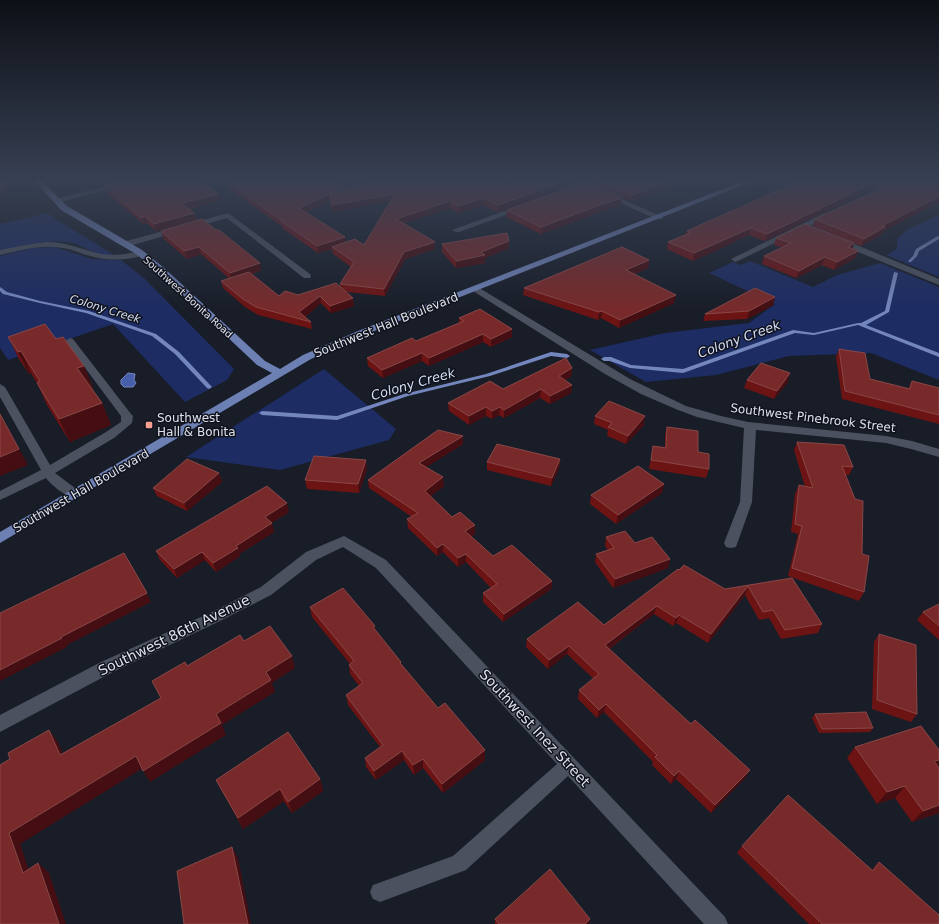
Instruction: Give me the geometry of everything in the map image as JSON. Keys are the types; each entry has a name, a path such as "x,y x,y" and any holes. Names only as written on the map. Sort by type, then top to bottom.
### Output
{"main road":[{"name":"Southwest Bonita Road","path":"89,223 126,244 160,268 261,363 280,374"},
{"name":"Southwest Hall Boulevard","path":"0,538 307,357 361,333 643,223"}],"street":[{"path":"126,244 199,223"},
{"path":"239,223 307,276"},
{"path":"456,230 476,223"},
{"path":"735,259 816,223"},
{"path":"833,238 939,282"},
{"path":"0,253 45,245 71,246 93,255 108,257 122,258 140,253"},
{"name":"Southwest Pinebrook Street","path":"476,289 630,385 678,407 720,420 750,426 878,437 939,453"},
{"path":"0,496 48,472 110,435 126,423 127,416 70,341"},
{"path":"0,387 48,472 53,479 76,494"},
{"path":"731,543 746,502 750,426"},
{"name":"Southwest 86th Avenue","path":"0,724 107,667 215,617 266,591 311,556 344,541"},
{"name":"Southwest Inez Street","path":"344,541 381,564 718,924"},
{"path":"380,892 459,864 569,764"}],"shaded area":[{"path":"62,223 114,255 109,256 98,254 73,243 56,241 37,243 0,251 0,224"},
{"path":"921,223 939,223 939,277 886,255 897,249 897,239 908,229"},
{"path":"55,247 92,259 121,260 145,279 234,369 227,380 185,402 113,324 8,360 0,348 0,256 32,248"},
{"path":"750,261 813,287 837,275 880,263 939,287 939,380 871,353 789,356 716,375 646,382 590,350 665,333 749,323 775,304 709,273 733,262 741,265"},
{"path":"324,369 396,429 389,440 280,470 186,457"},
{"path":"128,373 135,374 134,380 136,383 133,387 124,387 121,384 121,380"}],"building":[{"path":"188,223 207,223 216,230 219,230 260,263 230,273 199,247 184,251 161,231"},
{"path":"284,223 323,223 345,237 317,246"},
{"path":"377,223 403,223 435,242 404,252 384,289 340,284 354,262 332,247 355,239 364,245"},
{"path":"533,223 551,223 541,227"},
{"path":"705,223 790,223 767,234 751,228 694,253 668,242 690,233 687,231"},
{"path":"825,223 887,223 882,226 885,227 864,239"},
{"path":"805,224 854,243 848,247 858,251 837,262 825,257 799,271 764,256 791,243 776,238"},
{"path":"507,233 509,241 481,252 485,255 456,261 442,244"},
{"path":"622,247 649,260 626,270 676,295 620,320 602,311 599,312 524,288"},
{"path":"249,272 279,296 285,291 298,295 336,283 353,298 330,306 320,296 299,312 311,322 256,307 243,299 221,281"},
{"path":"755,288 775,297 749,311 705,314"},
{"path":"480,309 512,329 491,339 483,334 429,358 422,353 382,370 367,358 412,338 416,341 464,321 459,318"},
{"path":"45,324 56,339 63,337 84,366 77,368 102,403 59,419 37,383 40,381 21,351 18,352 8,337"},
{"path":"839,349 865,353 870,379 910,389 912,381 939,388 939,415 845,391"},
{"path":"566,358 572,368 559,376 572,385 550,396 541,389 504,410 500,407 492,411 486,407 469,416 448,403 490,381 503,389"},
{"path":"761,363 790,373 777,391 747,380"},
{"path":"609,401 645,416 628,436 608,427 612,423 595,416"},
{"path":"0,414 19,449 0,457"},
{"path":"667,427 698,431 698,452 709,454 709,469 651,460 653,446 666,448"},
{"path":"438,430 463,436 419,463 443,477 425,491 452,517 460,512 475,525 465,531 493,556 512,545 552,581 504,614 483,593 497,584 466,554 458,558 443,544 437,548 407,519 418,513 368,480"},
{"path":"797,442 844,445 853,467 842,466 855,499 863,501 862,554 869,556 864,592 792,568 802,526 795,524 799,485 813,488"},
{"path":"497,444 560,459 552,478 487,462"},
{"path":"314,456 366,460 358,484 305,480"},
{"path":"187,459 219,473 184,503 153,488"},
{"path":"638,466 664,484 618,515 591,495"},
{"path":"267,486 287,503 265,517 272,523 236,546 238,548 213,563 202,552 174,569 156,551"},
{"path":"625,531 635,543 652,537 670,559 615,579 596,554 614,548 606,537"},
{"path":"124,553 147,593 0,670 0,613"},
{"path":"684,565 725,589 792,578 822,624 785,630 773,610 763,612 748,586 711,634 679,615 676,618 657,606 605,645 691,724 695,720 750,770 715,805 679,771 674,776 655,757 657,755 606,704 599,710 579,690 599,674 569,646 549,660 527,639 578,602 604,625"},
{"path":"343,588 375,626 373,627 401,662 400,663 438,708 445,703 485,750 442,784 423,759 413,765 402,751 374,771 365,758 383,745 346,695 363,683 349,665 354,661 310,607"},
{"path":"939,604 939,626 923,612"},
{"path":"270,626 292,656 266,672 271,680 216,714 221,723 143,771 136,756 9,833 23,873 38,863 59,924 0,924 0,765 10,759 8,753 49,730 60,755 161,698 152,681 185,662 187,666 240,635 244,641"},
{"path":"879,634 916,645 917,714 877,700"},
{"path":"866,712 873,728 822,729 815,714"},
{"path":"921,726 939,750 939,760 934,761 939,768 939,805 923,811 905,786 887,792 855,747"},
{"path":"288,732 320,779 288,802 280,789 238,818 216,780"},
{"path":"788,795 873,871 879,862 939,915 939,924 822,924 742,846"},
{"path":"232,847 248,924 184,924 177,871"},
{"path":"550,869 590,919 585,924 499,924 495,919"}],"waterway":[{"name":"Colony Creek","path":"910,261 915,256 917,250 939,237"},
{"name":"Colony Creek","path":"862,325 887,312 896,273"},
{"name":"Colony Creek","path":"0,288 5,293 87,312 154,335 177,353 209,387"},
{"name":"Colony Creek","path":"604,359 611,359 630,366 683,371 795,331 814,334 858,324 862,325"},
{"path":"862,325 939,355"},
{"name":"Colony Creek","path":"262,413 337,418 406,395 488,375 551,354 567,356"}],"place":[{"name":"Southwest Hall & Bonita","path":"149,425"}]}
